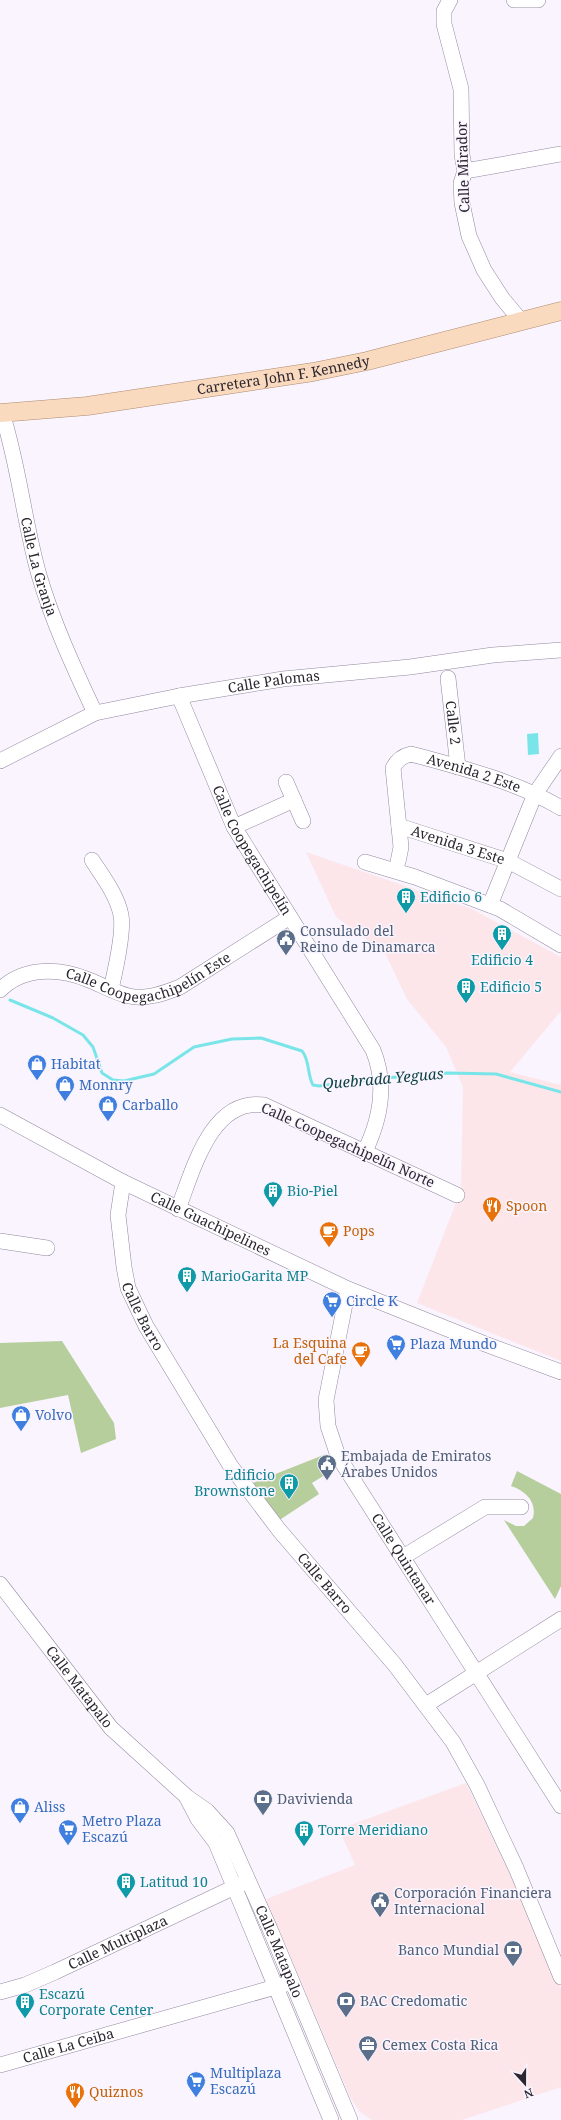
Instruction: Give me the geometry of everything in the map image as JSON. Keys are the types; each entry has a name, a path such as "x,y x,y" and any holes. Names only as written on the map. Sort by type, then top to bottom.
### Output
{"main road":[{"name":"Carretera John F. Kennedy","path":"1,413 87,406 313,372 522,322 561,311"}],"street":[{"name":"Calle Mirador","path":"450,0 444,10 444,24 461,89 462,156 465,171 461,183 462,203 469,236 475,252 502,298 522,322"},
{"path":"514,0 538,0"},
{"path":"465,171 561,154"},
{"name":"Calle La Granja","path":"1,413 10,440 39,575 62,640 95,713"},
{"name":"Calle Palomas","path":"0,761 95,713 179,696 283,679 410,667 493,655 561,650"},
{"name":"Calle 2","path":"448,678 458,767"},
{"name":"Calle Coopegachipelín","path":"179,696 234,828 373,1050 381,1078 379,1115 373,1135 365,1151"},
{"name":"Avenida 2 Este","path":"399,826 393,768 402,757 411,754 458,767 540,796 561,808"},
{"path":"495,907 540,796 561,761"},
{"path":"286,782 303,821"},
{"path":"234,828 294,800"},
{"path":"398,862 400,847 399,826"},
{"name":"Avenida 3 Este","path":"399,826 512,863 561,890"},
{"path":"92,860 111,889 121,916 119,946 111,989"},
{"path":"365,862 415,877 495,907 561,945"},
{"name":"Calle Coopegachipelín Este","path":"0,990 8,982 22,975 49,971 68,973 130,996 148,996 166,993 180,987 290,917"},
{"name":"Calle Coopegachipelín Norte","path":"178,1209 209,1136 217,1122 238,1107 247,1104 264,1105 457,1195"},
{"name":"Calle Guachipelines","path":"0,1115 123,1182 348,1289 485,1344 561,1372"},
{"name":"Calle Barro","path":"123,1182 118,1215 124,1268 128,1288 146,1326 230,1465 280,1530 395,1665 453,1742 478,1785 516,1868 561,1978"},
{"path":"0,1241 47,1248"},
{"name":"Calle Quintanar","path":"348,1289 326,1400 328,1426 338,1456 478,1673 561,1806"},
{"path":"403,1557 484,1507 521,1507"},
{"name":"Calle Matapalo","path":"0,1584 111,1728 187,1797 207,1811 227,1833 293,1982 350,2120"},
{"path":"426,1706 561,1619"},
{"name":"Calle Matapalo","path":"187,1797 198,1819 216,1843 331,2120"},
{"name":"Calle Multiplaza","path":"0,1992 25,1985 56,1972 249,1880"},
{"path":"276,1986 293,1982"},
{"name":"Calle La Ceiba","path":"0,2065 276,1986"}],"shaded area":[{"path":"306,852 472,909 561,957 561,1011 510,1072 561,1085 561,1361 417,1303 461,1190 463,1087 446,1047 407,999 385,953 336,917"},
{"path":"466,1783 508,1870 561,1989 561,2087 462,2120 372,2120 360,2112 350,2097 266,1899 355,1865 339,1829"}],"green space":[{"path":"62,1341 114,1423 116,1439 81,1453 68,1395 0,1408 0,1343"},
{"path":"326,1454 336,1468 312,1483 319,1494 278,1521 253,1483"},
{"path":"517,1471 561,1494 561,1586 555,1599 504,1520 516,1526 524,1526 533,1518 534,1512 532,1502 526,1494 511,1486"}],"water":[{"path":"538,733 539,754 528,755 527,734"}],"waterway":[{"name":"Quebrada Yeguas","path":"10,1000 53,1018 83,1035 93,1047 102,1073 113,1080 124,1081 154,1074 194,1047 232,1039 261,1038 302,1051 305,1055 313,1085 319,1086 376,1079"},
{"name":"Quebrada Yeguas","path":"385,1078 447,1073 496,1074 561,1092"}],"place":[{"name":"Edificio 6","path":"406,914"},
{"name":"Edificio 4","path":"502,951"},
{"name":"Consulado del Reino de Dinamarca","path":"286,956"},
{"name":"Edificio 5","path":"466,1004"},
{"name":"Habitat","path":"37,1081"},
{"name":"Monnry","path":"65,1102"},
{"name":"Carballo","path":"108,1122"},
{"name":"Bio-Piel","path":"273,1208"},
{"name":"Spoon","path":"492,1223"},
{"name":"Pops","path":"329,1248"},
{"name":"MarioGarita MP","path":"187,1293"},
{"name":"Circle K","path":"332,1318"},
{"name":"Plaza Mundo","path":"396,1361"},
{"name":"La Esquina del Cafe","path":"361,1368"},
{"name":"Volvo","path":"21,1432"},
{"name":"Embajada de Emiratos Árabes Unidos","path":"327,1481"},
{"name":"Edificio Brownstone","path":"289,1500"},
{"name":"Davivienda","path":"263,1816"},
{"name":"Aliss","path":"20,1824"},
{"name":"Metro Plaza Escazú","path":"68,1846"},
{"name":"Torre Meridiano","path":"304,1847"},
{"name":"Latitud 10","path":"126,1899"},
{"name":"Corporación Financiera Internacional","path":"380,1918"},
{"name":"Banco Mundial","path":"513,1967"},
{"name":"BAC Credomatic","path":"346,2018"},
{"name":"Escazú Corporate Center","path":"25,2019"},
{"name":"Cemex Costa Rica","path":"368,2062"},
{"name":"Multiplaza Escazú","path":"196,2098"},
{"name":"Quiznos","path":"75,2109"}]}
